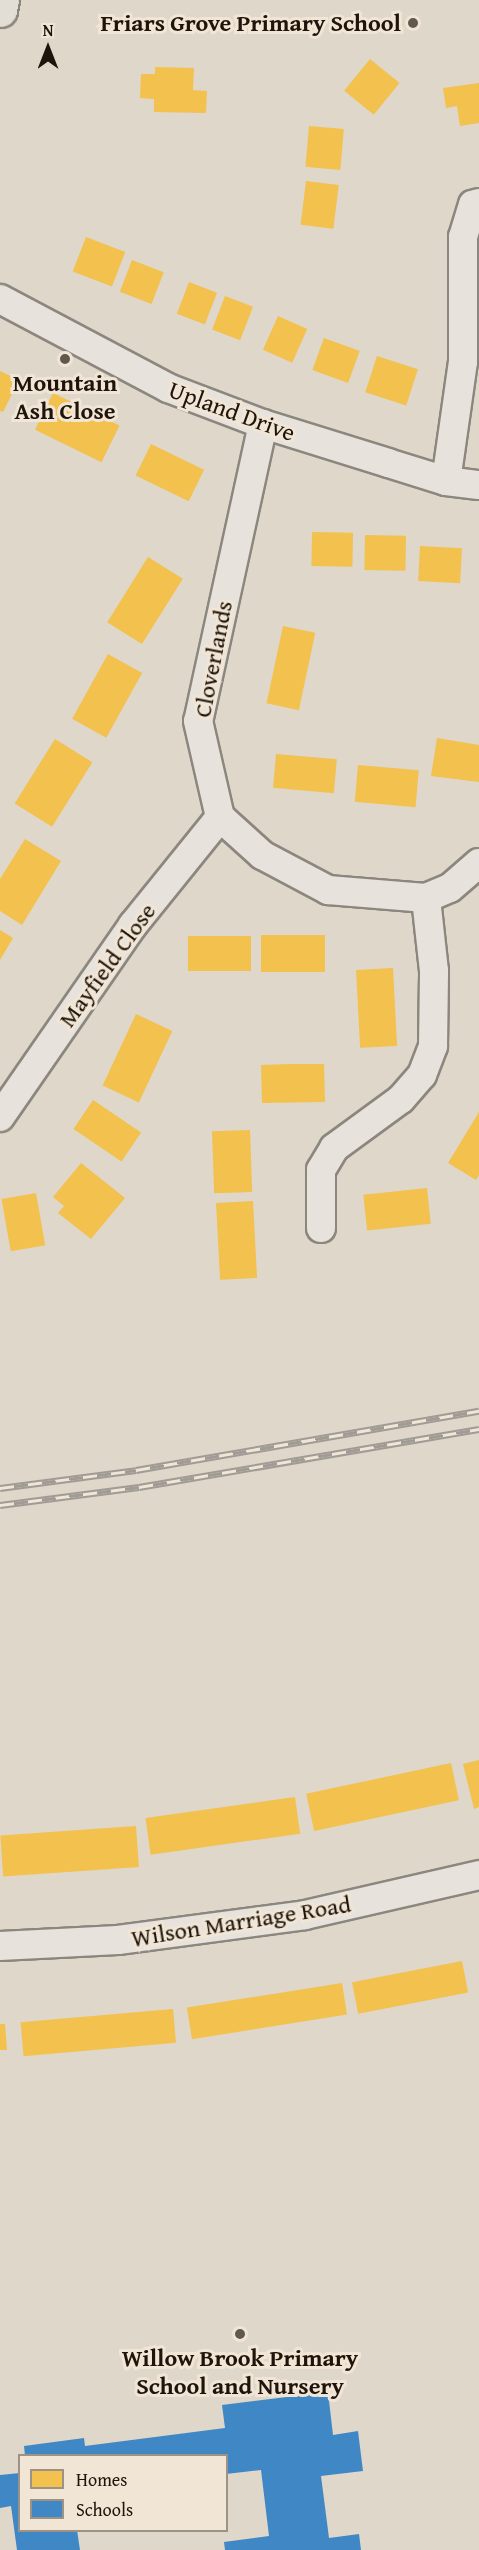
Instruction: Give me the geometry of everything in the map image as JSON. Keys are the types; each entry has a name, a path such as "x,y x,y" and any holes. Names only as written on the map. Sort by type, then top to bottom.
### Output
{"main road":[{"path":"0,10 2,0"}],"street":[{"path":"446,481 463,362 463,237 473,205 479,202"},
{"name":"Upland Drive","path":"0,299 168,388 263,424 446,481 479,485"},
{"name":"Cloverlands","path":"220,817 198,721 263,424"},
{"path":"220,817 262,855 328,890 426,898 450,888 479,863"},
{"name":"Mayfield Close","path":"0,1118 133,925 220,817"},
{"path":"321,1228 321,1170 334,1148 401,1099 422,1075 433,1046 434,970 426,898"},
{"name":"Wilson Marriage Road","path":"0,1946 118,1940 305,1915 479,1875"}],"building: Homes":[{"path":"370,59 400,83 374,115 344,91"},
{"path":"155,67 194,68 193,90 207,91 206,113 154,112 154,99 140,98 141,74 155,74"},
{"path":"479,83 479,123 460,126 457,106 446,108 443,88"},
{"path":"309,126 344,129 340,170 305,167"},
{"path":"306,181 339,185 333,229 301,225"},
{"path":"86,237 125,252 112,287 73,272"},
{"path":"132,260 164,272 152,304 120,292"},
{"path":"189,282 217,293 205,324 177,314"},
{"path":"225,296 253,307 240,340 212,330"},
{"path":"278,316 307,329 292,363 263,350"},
{"path":"324,338 360,351 348,383 312,370"},
{"path":"377,356 418,369 406,405 365,392"},
{"path":"0,371 19,380 3,412 0,411"},
{"path":"53,393 120,425 102,462 35,430"},
{"path":"151,444 204,470 189,501 136,475"},
{"path":"312,532 353,533 352,567 311,566"},
{"path":"365,535 406,536 405,571 364,570"},
{"path":"420,546 462,548 460,583 418,581"},
{"path":"148,557 183,579 142,644 107,622"},
{"path":"283,626 315,633 299,710 267,703"},
{"path":"108,654 142,673 106,738 72,719"},
{"path":"437,738 479,745 479,782 431,776"},
{"path":"55,739 92,762 52,827 15,803"},
{"path":"276,754 337,759 334,793 273,788"},
{"path":"358,765 419,770 416,807 355,802"},
{"path":"25,839 61,861 22,925 0,911 0,879"},
{"path":"0,930 13,938 0,960"},
{"path":"261,935 325,935 325,972 261,972"},
{"path":"188,936 251,936 251,971 188,971"},
{"path":"393,968 397,1046 360,1048 356,970"},
{"path":"136,1014 172,1031 139,1103 103,1086"},
{"path":"324,1064 325,1102 262,1103 261,1065"},
{"path":"93,1100 141,1132 122,1161 73,1129"},
{"path":"479,1112 479,1175 476,1180 448,1163"},
{"path":"250,1130 252,1192 214,1193 212,1131"},
{"path":"81,1163 125,1198 91,1239 58,1213 64,1206 53,1197"},
{"path":"427,1188 431,1224 367,1230 363,1195"},
{"path":"36,1193 45,1245 11,1251 2,1199"},
{"path":"253,1201 257,1278 220,1280 216,1203"},
{"path":"479,1760 479,1807 474,1809 463,1764"},
{"path":"451,1763 459,1800 314,1831 306,1794"},
{"path":"295,1797 300,1834 151,1855 145,1818"},
{"path":"136,1826 139,1867 3,1876 0,1835"},
{"path":"462,1961 468,1992 358,2014 352,1982"},
{"path":"342,1983 347,2015 192,2039 187,2008"},
{"path":"173,2009 176,2043 24,2056 21,2022"},
{"path":"0,2024 5,2024 7,2050 0,2050"}],"building: Schools":[{"path":"328,2392 333,2435 358,2431 363,2471 321,2476 329,2538 359,2534 361,2550 225,2550 224,2542 269,2536 261,2470 228,2474 228,2454 25,2454 24,2446 84,2438 85,2446 225,2428 222,2405"},
{"path":"18,2473 18,2532 77,2532 80,2550 17,2550 11,2506 0,2508 0,2475"}],"railway":[{"path":"0,1488 136,1470 479,1411"},
{"path":"0,1505 139,1487 479,1429"}],"place":[{"name":"Friars Grove Primary School","path":"413,23"},
{"name":"Mountain Ash Close","path":"65,359"},
{"name":"Willow Brook Primary School and Nursery","path":"240,2334"}]}
